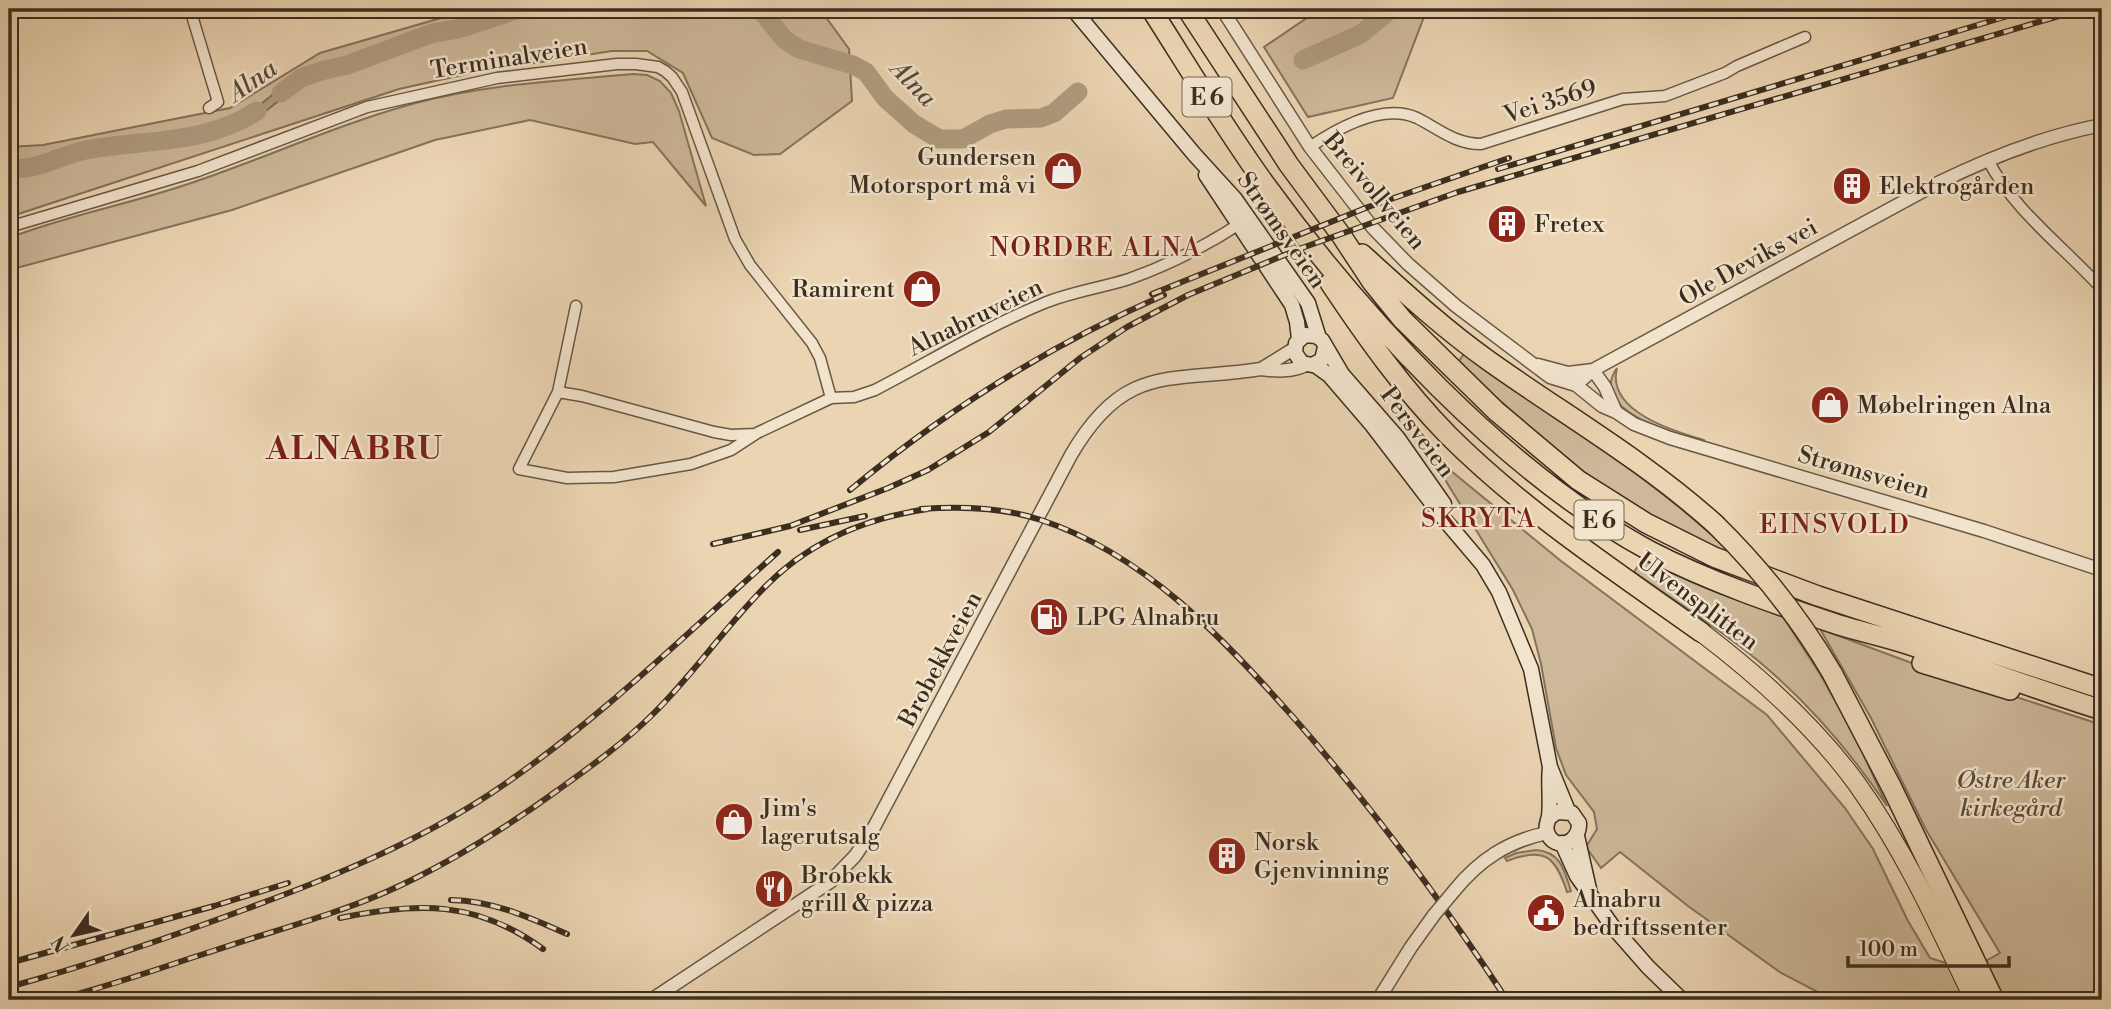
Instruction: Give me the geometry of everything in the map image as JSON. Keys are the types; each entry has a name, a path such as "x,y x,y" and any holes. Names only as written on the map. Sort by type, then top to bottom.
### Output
{"highway":[{"name":"E 6","path":"1151,9 1265,184 1335,272 1399,345 1482,427 1566,497 1617,532 1671,561 1731,587 1841,626 1918,648 2102,710"},
{"name":"E 6","path":"1187,9 1267,132 1372,282 1402,319 1496,411 1578,480 1646,523 1714,557 1766,577 2102,689"},
{"name":"Ulvensplitten","path":"1265,184 1383,360 1447,434 1538,513 1701,632 1781,699 1820,739 1856,783 1888,832 1918,885 1974,1000"},
{"name":"Ulvensplitten","path":"1341,235 1455,336 1676,491 1751,561 1783,599 1832,673 1875,755 1994,1000"}],"main road":[{"name":"Strømsveien","path":"1073,9 1196,156 1226,187 1292,305 1297,322 1297,344"},
{"name":"Strømsveien","path":"1244,222 1307,303 1322,342"},
{"path":"1309,335 1322,342 1322,360 1310,365 1299,360 1297,344 1309,335"},
{"name":"Persveien","path":"1322,342 1342,374 1383,419 1410,455 1449,511 1469,548 1499,592 1520,637 1531,669 1550,767 1568,811"},
{"name":"Persveien","path":"1310,365 1329,375 1469,548"},
{"name":"Persveien","path":"1548,825 1550,767"},
{"path":"1577,836 1570,842 1553,840 1548,825 1558,812 1568,811 1575,816 1579,823 1577,836 1589,892"},
{"path":"1562,843 1577,876 1622,937 1682,1000"}],"street":[{"path":"190,9 218,102 209,108"},
{"name":"Breivollveien","path":"1222,9 1310,146 1373,228 1408,264 1456,306 1550,377 1576,385"},
{"name":"Vei 3569","path":"1310,146 1336,131 1391,113 1413,117 1461,142 1481,144 1623,99 1665,96 1725,73 1805,37"},
{"name":"Terminalveien","path":"9,227 198,172 344,115 415,94 540,72 617,64 658,67 672,76 682,92 735,239 762,282 812,343 820,358 831,398"},
{"name":"Ole Deviks vei","path":"1576,385 1593,370 1899,204 1988,159 2033,142 2102,125"},
{"path":"1988,159 1999,180 2035,222 2102,289"},
{"name":"Alnabruveien","path":"576,306 558,392 519,469 567,478 627,475 691,464 731,450 757,433 831,398 855,397 872,391 1021,313 1046,302 1142,274 1244,222"},
{"name":"Brobekkveien","path":"1261,369 1297,344"},
{"name":"Breivollveien","path":"1535,364 1568,373 1593,370"},
{"name":"Brobekkveien","path":"651,1000 822,887 855,856 872,831 1071,455 1093,420 1116,399 1157,380 1261,369 1292,370 1310,365"},
{"path":"1593,370 1605,387 1616,412"},
{"name":"Strømsveien","path":"1576,385 1602,406 1634,424 1670,438 1994,534 2102,570"},
{"name":"Alnabruveien","path":"558,392 714,432 731,435 757,433"},
{"path":"1378,1000 1434,915 1475,867 1493,854 1548,825"}],"green space":[{"path":"472,9 820,9 849,49 852,101 780,154 754,155 712,138 683,73 647,51 612,51 476,72 399,89 9,217 9,147 43,145 230,108 320,53"},
{"path":"1320,9 1427,9 1393,98 1308,117 1264,47"},
{"path":"633,74 647,75 660,81 671,93 679,111 706,206 653,142 635,144 530,120 435,140 232,210 9,270 9,238 182,186 383,113 467,92"},
{"path":"1464,354 1637,474 1733,555 1646,513 1595,480 1502,403 1459,361"},
{"path":"1617,368 1616,383 1622,396 1632,407 1660,425 1704,440 1705,443 1657,427 1624,409 1614,397 1611,383"},
{"name":"Østre Aker kirkegård","path":"1428,452 1561,561 1767,715 1845,808 1873,849 1908,921 1930,958 1955,966 1982,963 2000,953 1925,828 1871,718 1820,629 1909,662 2102,725 2102,1000 1833,1000 1781,973 1688,906 1620,852 1601,868 1586,847 1597,829 1594,812 1566,775 1556,748 1532,629 1513,590"},
{"path":"1642,560 1783,617 1820,674 1856,738 1887,806 1827,728 1775,675 1727,636 1634,572"},
{"path":"1536,850 1556,858 1571,891 1567,892 1558,870 1546,857 1530,855 1507,861 1505,858"}],"shaded area":[{"name":"Alna","path":"298,74 302,82 266,111 236,129 233,120 261,104"}],"waterway":[{"name":"Alna","path":"281,93 301,78 347,65 433,33 458,29 520,9"},
{"name":"Alna","path":"760,9 784,39 799,49 853,65 866,72 885,98 914,124 939,139 963,139 990,124 1006,119 1041,118 1054,113 1078,92"},
{"name":"Alna","path":"1303,60 1361,34 1391,9"},
{"name":"Alna","path":"9,168 39,165 86,150 196,135 217,130 257,111"}],"railway":[{"path":"1498,169 2031,9"},
{"path":"713,544 790,526 928,470 989,432 1080,358 1127,327 1188,295 1299,249 1458,192 2083,9"},
{"path":"1152,294 1368,207 1509,158"},
{"path":"850,490 961,406 1000,381 1080,335 1164,295"},
{"path":"921,509 981,509 1011,512 1041,520 1079,535 1148,576 1210,629 1293,717 1378,820 1431,890 1507,1000"},
{"path":"54,1000 344,909 386,892 453,858 538,804 631,734 667,699 761,591 797,560 816,547 859,527 881,519 928,509"},
{"path":"800,530 865,516"},
{"path":"9,987 128,951 277,897 371,859 432,829 490,794 566,739 778,552"},
{"path":"9,963 288,883"},
{"path":"451,900 496,907 567,934"},
{"path":"340,918 395,909 445,909 494,921 543,949"}],"place":[{"name":"Gundersen Motorsport må vi","path":"1063,171"},
{"name":"Elektrogården","path":"1852,186"},
{"name":"Fretex","path":"1507,224"},
{"name":"Ramirent","path":"922,289"},
{"name":"Møbelringen Alna","path":"1830,405"},
{"name":"LPG Alnabru","path":"1049,617"},
{"name":"Jim's lagerutsalg","path":"734,822"},
{"name":"Norsk Gjenvinning","path":"1227,856"},
{"name":"Brobekk grill & pizza","path":"774,889"},
{"name":"Alnabru bedriftssenter","path":"1546,913"}],"district":[{"name":"NORDRE ALNA","path":"1096,247"},
{"name":"ALNABRU","path":"355,448"},
{"name":"SKRYTA","path":"1479,518"},
{"name":"EINSVOLD","path":"1835,524"}]}
